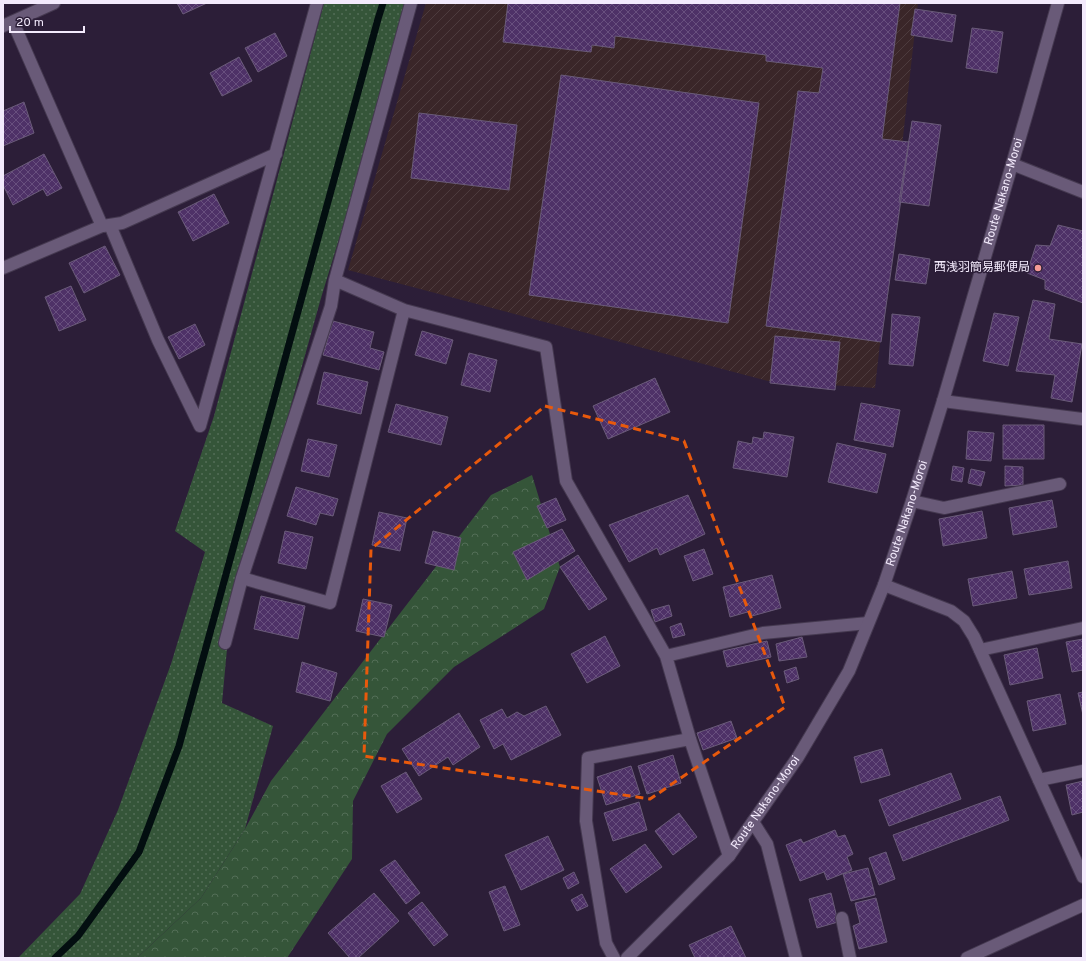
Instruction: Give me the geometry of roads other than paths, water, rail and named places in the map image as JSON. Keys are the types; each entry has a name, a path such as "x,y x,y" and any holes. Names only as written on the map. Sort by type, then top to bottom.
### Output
{"street":[{"path":"54,3 8,24 106,225 158,340 200,426 317,3"},
{"path":"225,643 242,578 331,306 335,280 411,3"},
{"name":"Route Nakano-Moroi","path":"627,958 729,856 798,757 849,671 884,585 912,501 943,401 1058,3"},
{"path":"3,268 106,225 122,223 276,154"},
{"path":"1012,164 1083,192"},
{"path":"335,280 404,310 546,347 566,481 666,656 690,739 729,856"},
{"path":"242,578 330,603 404,310"},
{"path":"943,401 1082,420"},
{"path":"912,501 944,508 1060,484"},
{"path":"884,585 950,611 964,621 980,650 1083,877"},
{"path":"666,656 763,633 868,624"},
{"path":"980,650 1083,628"},
{"path":"614,958 606,943 586,821 588,758 690,739"},
{"path":"1039,780 1083,771"},
{"path":"753,822 767,844 796,958"},
{"path":"967,958 1083,905"},
{"path":"842,918 850,958"}],"waterway":[{"path":"55,958 78,936 139,852 179,746 383,3"}],"place":[{"name":"西浅羽簡易郵便局","path":"1038,268"}]}
